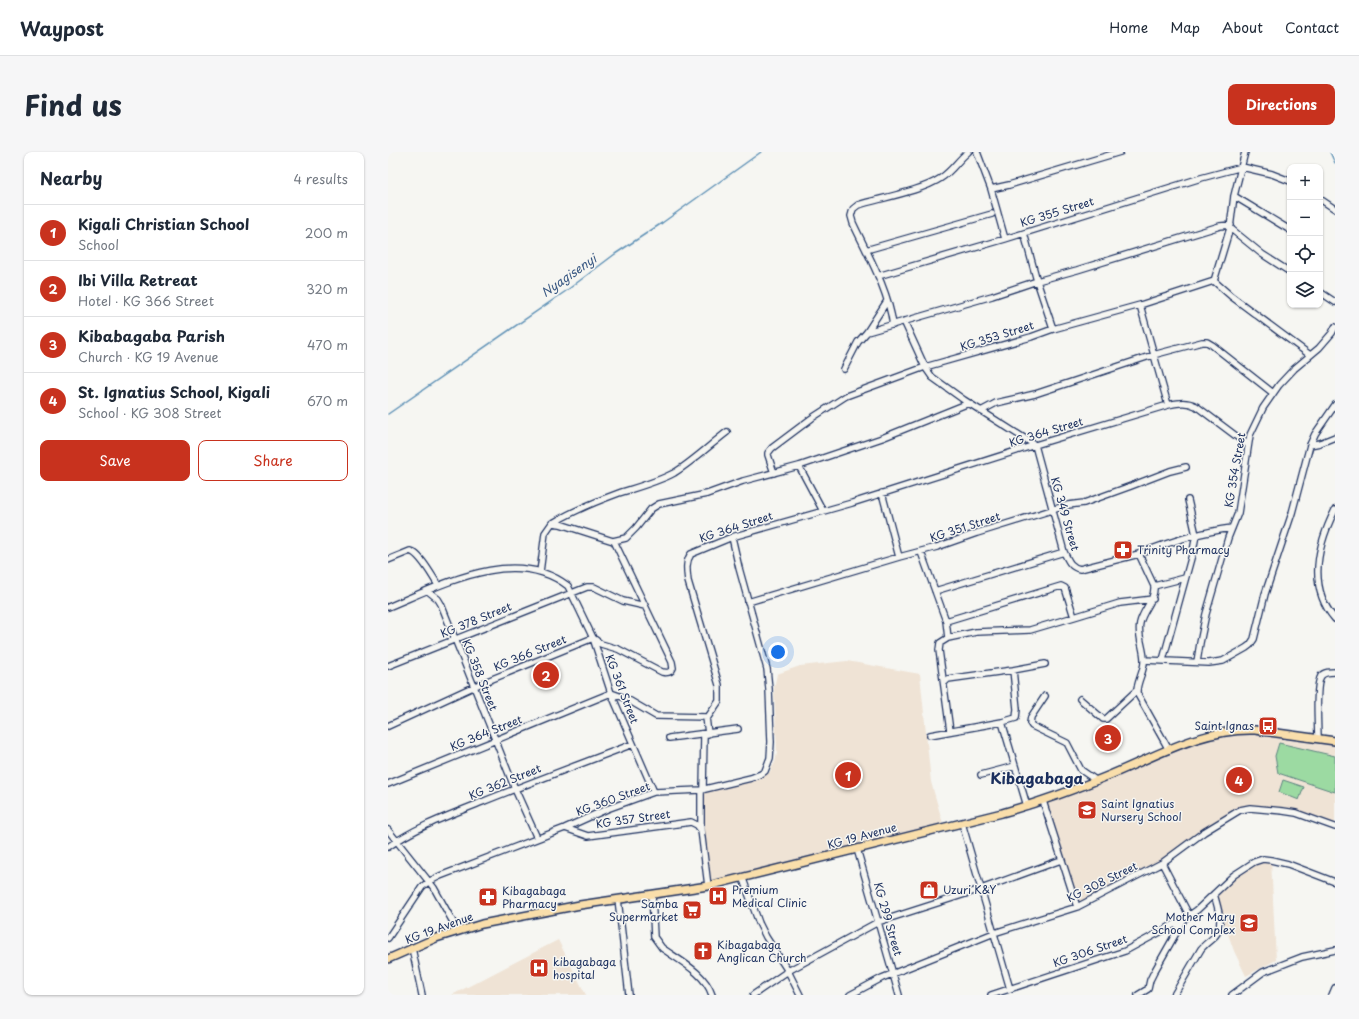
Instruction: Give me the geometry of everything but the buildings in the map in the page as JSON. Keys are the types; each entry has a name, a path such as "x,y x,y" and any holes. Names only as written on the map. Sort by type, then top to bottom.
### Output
{"main road":[{"name":"KG 19 Avenue","path":"388,958 458,931 482,924 618,899 708,886 1027,806 1097,780 1193,740 1217,732 1243,729 1335,741"}],"street":[{"path":"892,325 887,301 878,276 853,223 851,216 853,209 858,205 940,180 968,152"},
{"path":"977,152 991,189 1005,238"},
{"path":"991,189 1021,182 1120,152"},
{"path":"1245,152 1234,196 1231,226 1214,281 1231,296 1310,355"},
{"path":"1242,167 1272,174 1287,180"},
{"name":"KG 355 Street","path":"878,276 1024,233 1201,178 1242,167"},
{"path":"1234,196 1287,228"},
{"path":"1322,200 1335,209"},
{"path":"866,250 992,214"},
{"path":"867,332 992,296 1220,226 1231,226 1262,254 1287,270"},
{"path":"1024,233 1037,281 1053,329"},
{"name":"KG 353 Street","path":"774,473 768,455 770,450 812,418 846,396 925,368 1214,281"},
{"path":"1323,294 1335,302"},
{"path":"844,369 858,342 867,332 887,301"},
{"path":"1140,304 1168,405"},
{"path":"904,321 925,368 932,377 981,411 1035,445"},
{"name":"KG 354 Street","path":"1197,662 1206,614 1238,513 1250,435 1258,417 1273,393 1294,368 1334,335 1335,327"},
{"path":"981,411 996,402 1054,388 1153,355 1202,342 1207,342 1212,345 1273,393"},
{"name":"KG 364 Street","path":"706,717 711,713 719,701 719,685 688,581 688,562 691,554 696,551 732,537 823,511 1168,405 1189,402 1248,445"},
{"path":"552,523 560,524 614,541 626,538 630,536 651,509 659,504 707,494 743,481 799,466 882,438 969,403"},
{"path":"1144,660 1209,663 1223,661 1252,643 1265,594 1294,506 1310,446 1315,434 1335,405"},
{"path":"540,572 545,533 552,523 604,498 673,473 687,464 727,432"},
{"path":"1310,446 1335,437"},
{"name":"KG 349 Street","path":"1035,445 1064,552 1070,565 1080,569 1139,554"},
{"path":"799,466 823,511"},
{"name":"KG 351 Street","path":"748,602 899,557 921,552 1053,510 1084,502 1170,471 1186,467"},
{"path":"882,493 899,557"},
{"path":"1163,660 1196,535 1188,500"},
{"path":"1335,510 1324,533 1318,559 1320,592 1326,607 1335,619"},
{"path":"1169,750 1137,693 1144,660 1141,645 1140,623 1153,599 1155,591 1139,554 1165,544 1196,535 1232,528"},
{"name":"KG 360 Street","path":"388,938 417,894 428,882 565,828 607,809 654,792 702,790 761,774 765,771 768,765 771,742 770,689 767,669 732,537"},
{"path":"592,638 602,644 634,656 658,670 669,672 673,668 672,662 614,541"},
{"path":"388,560 412,551 419,557 438,585"},
{"path":"921,552 946,622 948,638"},
{"path":"935,591 1064,552"},
{"name":"KG 361 Street","path":"388,607 428,591 438,585 473,574 511,568 528,568 562,581 568,586 592,638 612,693 654,792"},
{"path":"1154,586 1185,578"},
{"name":"KG 378 Street","path":"388,666 591,586 623,601 645,606"},
{"path":"946,622 1061,586 1065,588 1074,618"},
{"name":"KG 358 Street","path":"428,591 438,598 441,604 515,789 537,838"},
{"path":"950,731 939,650 940,643 948,638 976,632 1030,630 1120,603 1153,599"},
{"name":"KG 366 Street","path":"388,726 475,686 592,638"},
{"path":"944,683 948,679 1045,664"},
{"path":"930,735 1014,719 1017,714 1013,670"},
{"path":"1318,739 1318,686 1322,675 1335,672"},
{"path":"1080,699 1103,719 1137,690"},
{"path":"612,693 625,698 656,716 706,717 701,830 708,886"},
{"name":"KG 364 Street","path":"388,784 612,693"},
{"path":"1045,696 1031,717 1030,722 1032,726 1067,744 1081,770 1097,780"},
{"path":"1002,722 1027,806"},
{"path":"669,738 706,734 738,728"},
{"name":"KG 362 Street","path":"388,847 427,825 515,789 633,744"},
{"path":"981,775 1015,766"},
{"path":"1043,801 1077,907"},
{"name":"KG 308 Street","path":"850,995 892,973 994,933 1077,907 1162,863 1229,816 1240,810 1250,808 1296,813 1335,827"},
{"name":"KG 357 Street","path":"565,828 588,836 691,822 697,825 701,830"},
{"path":"962,823 1010,989"},
{"path":"388,830 434,888 458,931"},
{"name":"KG 299 Street","path":"857,849 899,995"},
{"name":"KG 306 Street","path":"991,995 1125,951 1184,919 1234,875 1245,867 1263,859 1288,864 1335,882"},
{"path":"753,995 788,971 878,922 981,889 1061,860"},
{"path":"1162,863 1189,915"},
{"path":"743,878 759,923 766,937 788,971 800,995"},
{"path":"652,894 654,937 662,948 700,975 709,986 712,995"},
{"path":"1174,995 1201,949 1219,929 1219,918 1214,894"},
{"path":"618,899 629,995"},
{"path":"1138,995 1148,989 1152,976 1184,919"},
{"path":"412,948 422,995"},
{"path":"1232,995 1263,972 1302,957 1335,950"},
{"path":"1148,989 1151,995"}],"shaded area":[{"path":"847,661 920,674 931,782 944,827 708,886 701,790 762,777 769,773 775,762 777,753 774,688 777,674 800,666"},
{"path":"1226,731 1335,741 1335,827 1283,811 1240,810 1162,863 1077,907 1043,801"},
{"name":"Mother Mary School Complex","path":"1271,860 1276,960 1246,976 1234,951 1214,894 1254,862"},
{"name":"kibagabaga hospital","path":"558,940 586,995 452,995"}],"green space":[{"path":"1279,743 1335,756 1335,792 1278,773 1275,756"},
{"path":"1283,780 1304,787 1299,800 1279,792"}],"waterway":[{"name":"Nyagisenyi","path":"388,414 566,291 615,254 662,223 761,152"},
{"path":"1330,152 1335,163"}],"place":[{"name":"Trinity Pharmacy","path":"1123,550"},
{"name":"Ibi Villa Retreat","path":"546,675"},
{"name":"Saint Ignas","path":"1268,726"},
{"name":"Kibabagaba Parish","path":"1108,738"},
{"name":"Kigali Christian School","path":"848,775"},
{"name":"St. Ignatius School, Kigali","path":"1239,780"},
{"name":"Saint Ignatius Nursery School","path":"1087,810"},
{"name":"Uzuri K&Y","path":"929,890"},
{"name":"Premium Medical Clinic","path":"718,896"},
{"name":"Kibagabaga Pharmacy","path":"488,897"},
{"name":"Samba Supermarket","path":"692,910"},
{"name":"Mother Mary School Complex","path":"1249,923"},
{"name":"Kibagabaga Anglican Church","path":"703,951"},
{"name":"kibagabaga hospital","path":"539,968"}],"district":[{"name":"Kibagabaga","path":"1037,779"}]}
